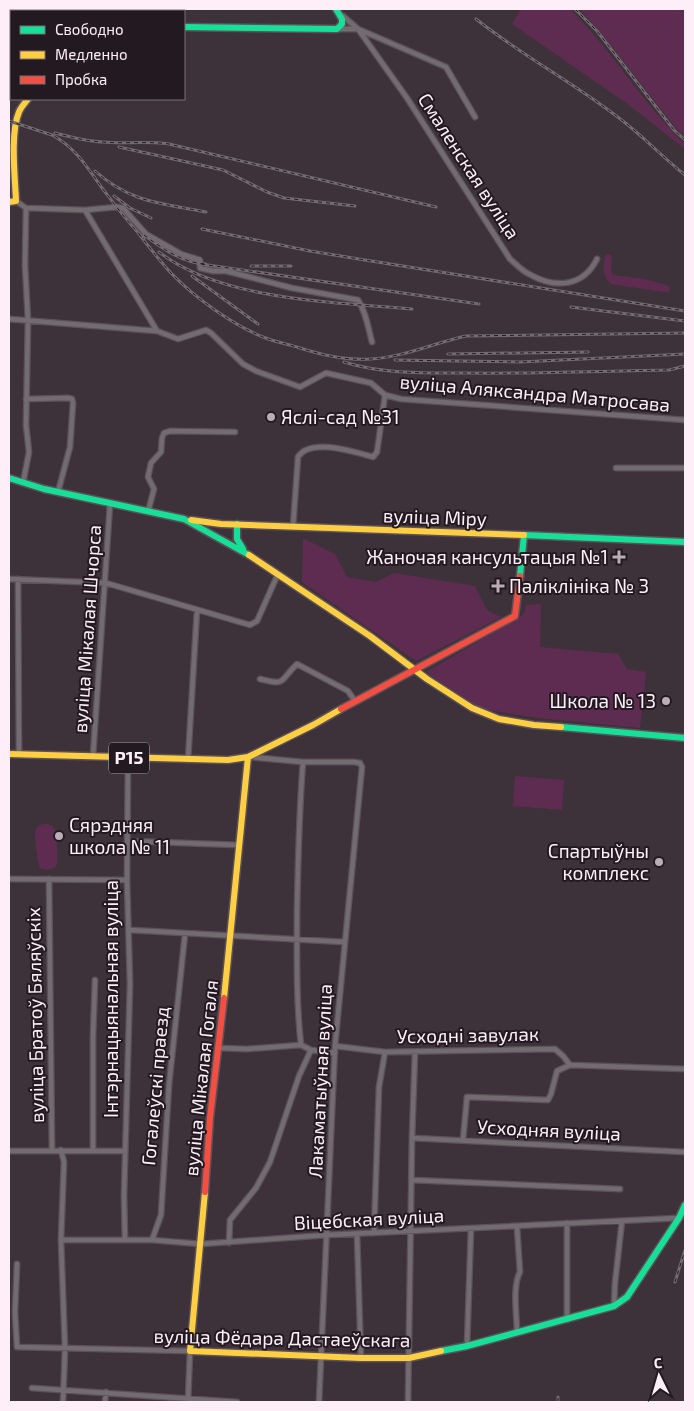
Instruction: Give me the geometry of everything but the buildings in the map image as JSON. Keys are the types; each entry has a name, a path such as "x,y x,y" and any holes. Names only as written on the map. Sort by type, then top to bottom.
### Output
{"street":[{"name":"Смаленская вуліца","path":"336,9 358,29 407,98 510,259 528,274 543,280 559,283 572,283 584,277 597,259"},
{"path":"337,29 343,23 342,16"},
{"path":"185,27 358,29 446,67 474,117"},
{"path":"16,201 15,145 19,112 27,100"},
{"path":"9,202 16,201 26,208 85,210 123,208 146,234 181,254 200,260 200,268 213,271 226,270 292,288 358,300 364,309 372,342"},
{"path":"23,483 29,452 26,415 28,320 25,265 26,208"},
{"path":"85,210 157,331"},
{"path":"9,319 157,331 178,339 206,330 243,364 256,371 300,387 326,373 371,383 386,395"},
{"name":"вуліца Аляксандра Матросава","path":"292,526 298,458 301,453 313,449 331,447 374,457 377,452 386,395 401,399 685,420"},
{"path":"26,399 68,398 72,399 74,403 70,447 58,492"},
{"path":"148,512 154,489 148,477 152,462 161,452 164,433 170,431 235,432"},
{"path":"616,468 685,468"},
{"path":"9,478 58,492 184,519 245,552 370,636 415,670 472,708 499,719 540,725 685,738"},
{"name":"вуліца Мікалая Шчорса","path":"93,756 110,504"},
{"name":"вуліца Міру","path":"184,519 220,524 685,542"},
{"path":"220,524 220,538"},
{"path":"237,524 237,541 245,552"},
{"name":"Р15","path":"9,754 188,760 228,760 248,757 313,726 355,701 515,616 518,610 524,535"},
{"path":"9,579 106,583 250,625 257,621 278,574"},
{"path":"18,580 19,754"},
{"path":"188,760 197,610"},
{"path":"260,679 276,683 282,681 297,664 348,691 355,701"},
{"path":"248,757 303,762 299,816 297,940 298,1023 301,1045"},
{"name":"вуліца Мікалая Гогаля","path":"188,1400 190,1351 201,1244 210,1118 219,1048 248,757"},
{"name":"Інтэрнацыянальная вуліца","path":"125,1240 124,1196 130,984 130,930 127,880 128,758"},
{"name":"Лакаматыўная вуліца","path":"303,762 360,763 362,767 335,1053 319,1402"},
{"path":"127,841 239,845"},
{"path":"9,879 127,880"},
{"name":"вуліца Братоў Бяляўскіх","path":"48,879 52,1150"},
{"path":"130,930 344,942"},
{"name":"Гогалеўскі праезд","path":"152,1240 161,1215 169,1085 184,934"},
{"path":"93,1151 95,980"},
{"path":"219,1048 247,1049 301,1045 311,1050 335,1053"},
{"name":"Усходні завулак","path":"336,1046 385,1052 555,1049 570,1065"},
{"path":"229,1243 230,1220 256,1188 270,1162 299,1076 311,1050"},
{"path":"374,1234 379,1088 385,1052"},
{"path":"408,1402 415,1052"},
{"path":"463,1140 467,1097 548,1100 557,1071 570,1065 685,1069"},
{"name":"Усходняя вуліца","path":"412,1138 685,1152"},
{"path":"9,1150 125,1151"},
{"path":"61,1150 64,1162 61,1240 64,1349 63,1402"},
{"path":"412,1180 620,1189"},
{"path":"679,1218 685,1205"},
{"name":"Віцебская вуліца","path":"61,1240 152,1240 201,1244 327,1235 679,1218"},
{"name":"вуліца Фёдара Дастаеўскага","path":"17,1264 15,1312 17,1347 409,1358 517,1334 614,1306 627,1297 679,1218"},
{"path":"614,1306 622,1221"},
{"path":"567,1223 567,1320"},
{"path":"517,1334 516,1294 517,1277 520,1272 518,1227"},
{"path":"468,1346 471,1229"},
{"path":"357,1234 362,1358"},
{"path":"32,1388 237,1402"},
{"path":"105,1402 106,1392"},
{"path":"147,1402 148,1396"}],"shaded area":[{"path":"521,9 570,9 586,25 655,112 685,144 685,149 629,105 512,24"},
{"path":"579,9 685,9 685,137 675,127 598,29"},
{"path":"607,254 611,255 612,275 640,278 666,285 670,287 669,292 611,284 606,278 604,271 605,256"},
{"path":"303,538 335,554 347,577 376,582 394,573 475,586 487,610 501,617 416,661 302,582"},
{"path":"541,604 540,647 618,654 627,669 646,672 640,728 538,718 481,709 426,672 517,619 524,613 526,605"},
{"path":"515,776 564,780 562,810 513,806"},
{"path":"43,824 49,824 54,828 57,840 57,864 47,870 40,868 35,832"}],"railway":[{"path":"575,9 597,31 674,130 685,140"},
{"path":"476,19 615,115 685,175"},
{"path":"9,121 52,135 68,146 80,158 122,214 144,239"},
{"path":"55,133 96,141 169,144 436,207"},
{"path":"119,147 223,170 267,192 284,198 355,206"},
{"path":"95,171 108,182 134,196 161,204 206,212"},
{"path":"114,196 130,208 151,218"},
{"path":"202,229 310,251 685,311"},
{"path":"139,234 170,272 202,300 238,325 268,339 335,357 353,359 383,358 466,336 685,333"},
{"path":"144,235 181,258 206,264"},
{"path":"159,252 185,268 214,281 246,290 315,301 412,309"},
{"path":"201,264 479,304"},
{"path":"251,266 291,266"},
{"path":"192,276 258,324"},
{"path":"571,307 685,321"},
{"path":"448,354 588,352"},
{"path":"395,360 520,362 685,354"},
{"path":"344,362 388,371 435,373 669,370 685,366"},
{"path":"675,1282 685,1250"},
{"path":"558,1397 558,1402"}],"traffic: fast":[{"path":"185,27 337,29 342,24 342,19 336,9"},
{"path":"9,478 44,489 184,519 249,555"},
{"path":"237,524 237,539 243,549"},
{"path":"520,576 524,535 685,542"},
{"path":"561,727 685,738"},
{"path":"441,1351 467,1346 614,1306 627,1297 679,1218 685,1205"}],"traffic: slow":[{"path":"9,202 16,201 14,155 16,121 20,110 27,100"},
{"path":"191,520 221,524 524,535"},
{"path":"249,555 370,636 427,679 472,708 499,719 561,727"},
{"path":"9,754 228,760 248,757 341,709"},
{"path":"224,998 248,757"},
{"path":"205,1192 190,1351 361,1358 409,1358 441,1351"}],"traffic: jam":[{"path":"341,709 515,616 520,576"},
{"path":"205,1192 210,1118 224,998"}],"place":[{"name":"Яслі-сад №31","path":"271,417"},
{"name":"Жаночая кансультацыя №1","path":"619,557"},
{"name":"Паліклініка № 3","path":"498,586"},
{"name":"Школа № 13","path":"666,701"},
{"name":"Сярэдняя школа № 11","path":"59,836"},
{"name":"Спартыўны комплекс","path":"659,862"}]}
